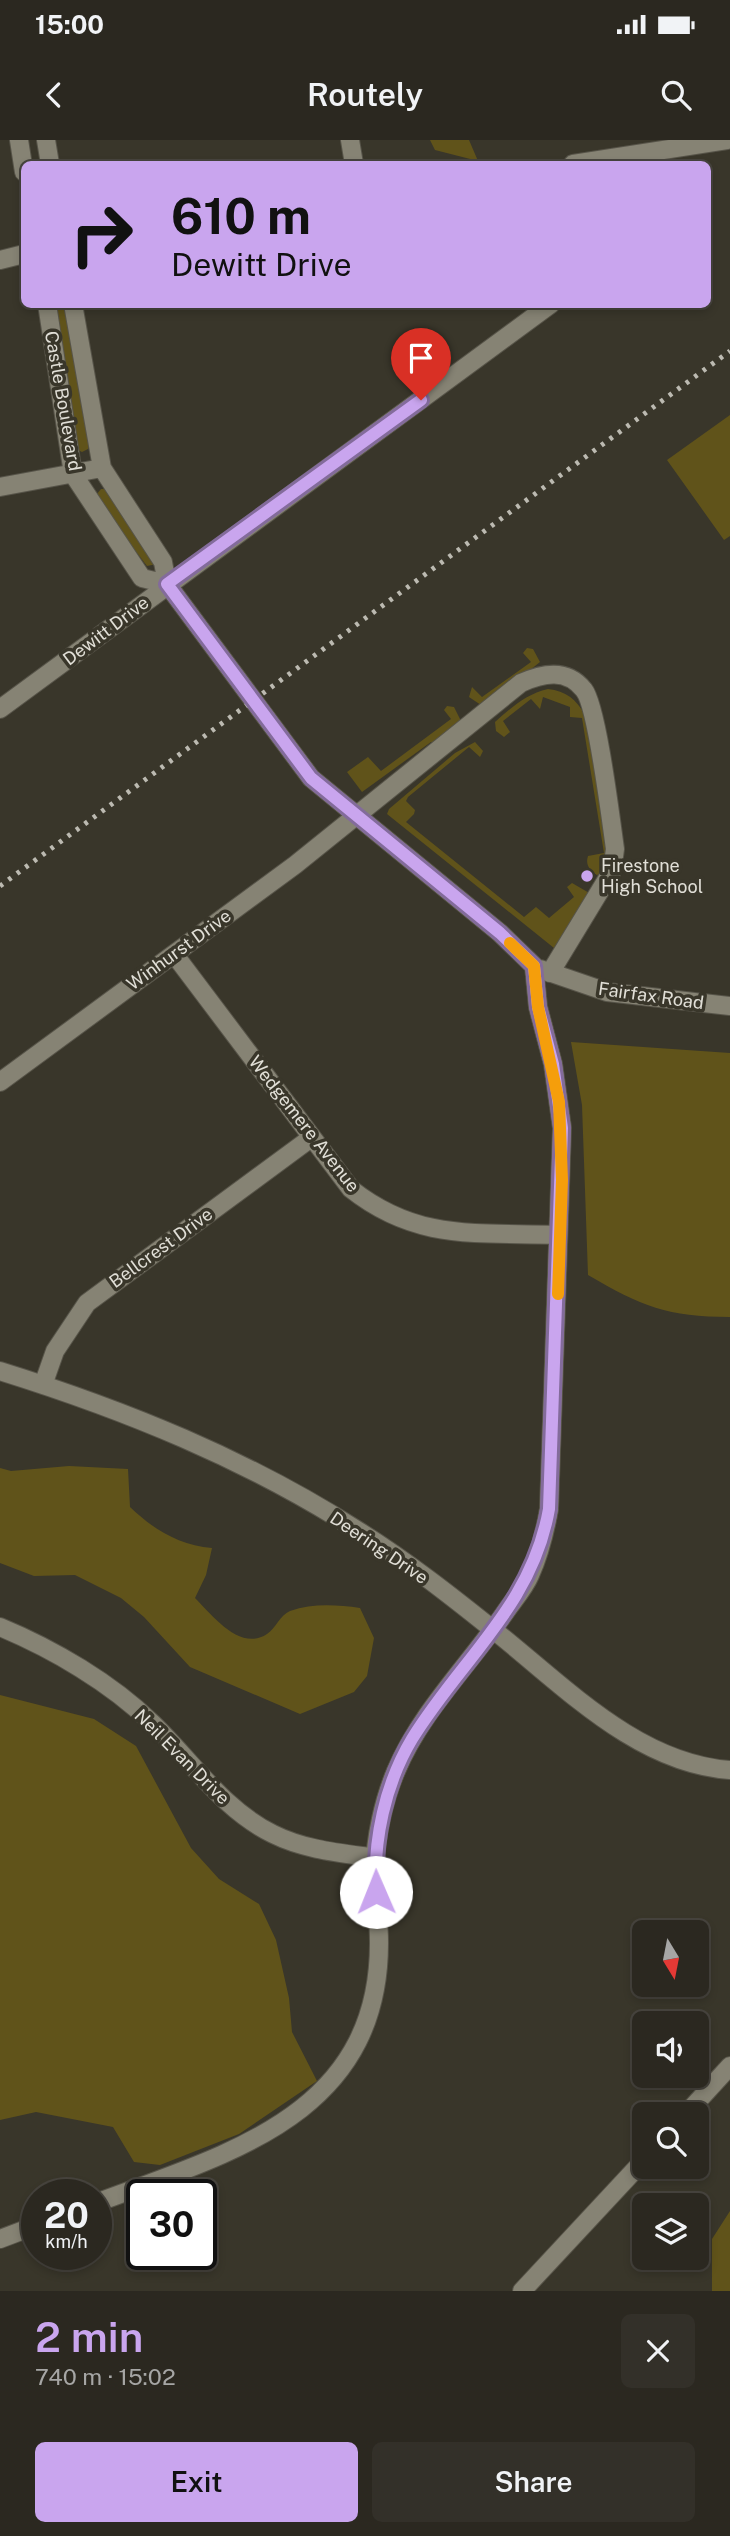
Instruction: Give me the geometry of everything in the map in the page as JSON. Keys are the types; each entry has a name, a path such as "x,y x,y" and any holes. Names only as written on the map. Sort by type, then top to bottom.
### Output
{"street":[{"path":"19,140 22,161"},
{"path":"46,140 50,161"},
{"path":"351,140 354,161"},
{"path":"596,161 667,152 727,140"},
{"path":"0,260 21,255"},
{"name":"Castle Boulevard","path":"48,308 73,474 142,578 167,584"},
{"name":"Castle Boulevard","path":"74,308 102,468 163,562 167,584 311,778 542,969"},
{"name":"Dewitt Drive","path":"0,709 546,308"},
{"path":"0,487 102,468"},
{"name":"Winhurst Drive","path":"0,1082 356,817 521,683 548,674 569,677 589,696 613,835 614,863 542,969"},
{"name":"Wedgemere Avenue","path":"174,954 351,1189 373,1207 402,1222 443,1230 558,1235"},
{"path":"112,2197 265,2135 305,2107 338,2071 355,2046 374,1993 379,1941 376,1858 385,1806 395,1772 411,1741 529,1578 541,1550 549,1509 562,1180 559,1102 538,1007 542,969"},
{"name":"Fairfax Road","path":"542,969 620,995 730,1006"},
{"name":"Bellcrest Drive","path":"43,1385 55,1350 87,1303 311,1138"},
{"name":"Deering Drive","path":"0,1371 109,1407 226,1457 355,1528 631,1736 688,1763 730,1770"},
{"name":"Neil Evan Drive","path":"0,1627 54,1655 125,1700 151,1721 220,1796 252,1822 295,1843 376,1858"},
{"path":"697,2102 730,2066"},
{"path":"530,2288 632,2173"},
{"path":"0,2239 21,2231"}],"shaded area":[{"path":"430,140 469,140 478,161 435,150"},
{"path":"53,308 66,308 89,445 88,449 82,452 76,449"},
{"path":"730,415 730,536 724,540 667,460"},
{"path":"101,489 108,489 157,564 147,566 98,502 96,495"},
{"path":"527,648 533,649 540,662 484,707 469,697 472,687 482,697 531,662 523,653"},
{"path":"548,689 570,697 585,715 609,857 603,873 597,875 589,867 588,856 604,853 582,718 570,717 570,707 543,697 540,709 531,699 503,721 510,732 504,737 496,731 495,722 513,707 533,694"},
{"path":"447,706 454,707 463,725 436,743 431,742 362,792 347,772 368,757 381,771 451,719 444,710"},
{"path":"475,742 483,751 480,757 469,747 408,797 406,801 415,810 406,822 524,917 536,907 549,918 574,897 567,887 572,883 591,894 554,948 387,814 389,809 455,753"},
{"path":"571,1042 730,1053 730,1317 689,1315 656,1308 624,1295 588,1275 582,1105"},
{"path":"69,1466 128,1469 130,1507 148,1523 178,1540 212,1548 206,1575 195,1598 218,1622 237,1635 257,1638 267,1634 287,1613 299,1608 325,1605 360,1608 374,1638 367,1676 354,1692 300,1714 190,1667 144,1617 121,1598 75,1575 34,1576 0,1563 0,1468 11,1471"},
{"path":"0,1695 94,1719 136,1746 191,1848 219,1879 259,1904 276,1940 289,1998 292,2032 317,2081 239,2134 160,2165 134,2162 113,2127 36,2112 0,2120"},
{"path":"730,2211 730,2291 712,2291 712,2239"}],"railway":[{"path":"0,886 730,351"}],"slow traffic":[{"path":"510,943 534,966 538,1007 553,1064 559,1102 562,1180 558,1294"}],"place":[{"name":"Firestone High School","path":"587,876"}],"route":[{"path":"376,1892 376,1858 385,1806 395,1772 430,1712 529,1578 545,1536 549,1509 562,1180 562,1128 553,1064 538,1007 534,966 500,933 311,778 207,634 167,584 421,400"}]}
